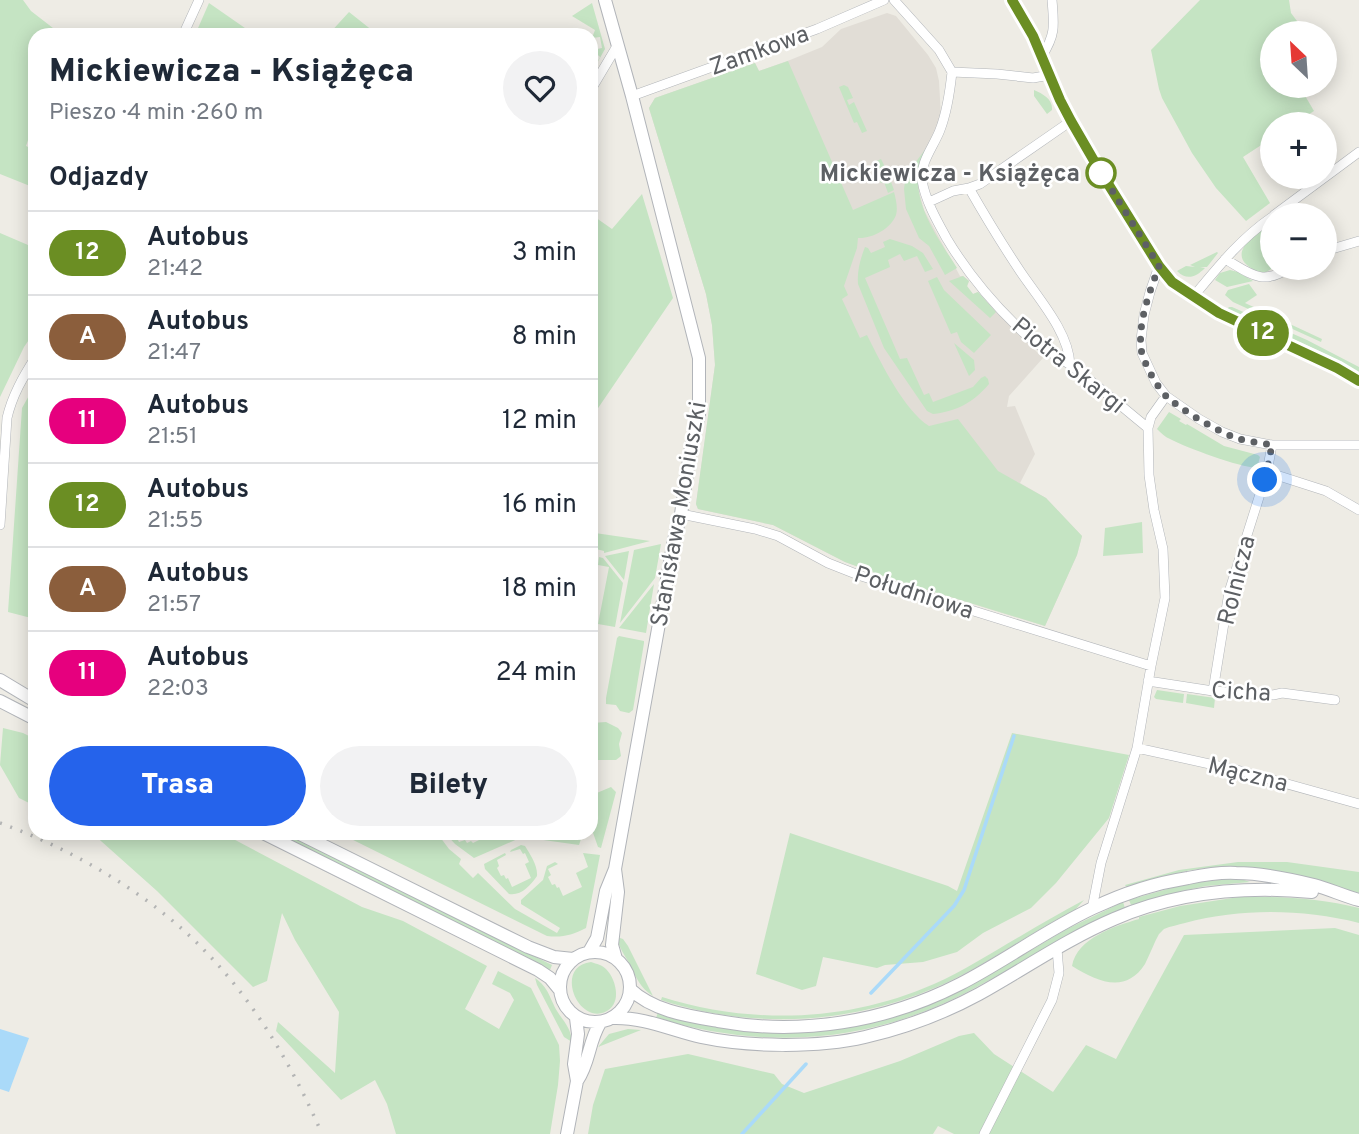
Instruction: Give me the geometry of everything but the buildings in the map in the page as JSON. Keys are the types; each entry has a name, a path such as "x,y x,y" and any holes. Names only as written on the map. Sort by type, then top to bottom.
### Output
{"main road":[{"name":"Stanisława Moniuszki","path":"589,952 597,938 607,891 615,869 691,447 699,416 699,358 632,96 604,0"},
{"path":"1013,0 1033,36 1071,121 1159,266 1172,282 1219,313 1359,381"},
{"path":"0,680 28,697"},
{"path":"0,701 28,715"},
{"path":"277,840 538,970 550,978 559,989"},
{"path":"312,840 528,947 554,957 573,959"},
{"name":"Stanisława Moniuszki","path":"615,869 618,892 612,945 616,959"},
{"path":"630,989 641,998 666,1009 723,1022 790,1027 837,1024 887,1013 939,994 980,974 1092,909 1160,884 1234,872 1316,885 1359,900"},
{"path":"613,1018 636,1019 701,1037 754,1044 806,1044 863,1038 915,1023 947,1010 1115,918 1184,897 1247,889 1298,890 1344,896"},
{"path":"589,952 608,954 627,972 630,989 627,1002 613,1018 600,1023 583,1021 565,1008 559,989 561,975 573,959 589,952"},
{"path":"567,1134 576,1081 576,1018"},
{"path":"576,1081 586,1064 593,1035 600,1023"}],"street":[{"path":"186,28 198,0"},
{"name":"Zamkowa","path":"632,96 817,29 884,0"},
{"path":"894,0 939,50 951,72 1033,78 1050,75"},
{"path":"1042,56 1051,42 1055,26 1052,0"},
{"path":"598,78 617,46"},
{"name":"Piotra Skargi","path":"951,72 951,88 941,128 923,169 922,179 935,218 974,280 1026,335 1070,365 1148,428"},
{"path":"929,202 953,191 980,184 1071,121"},
{"path":"1290,203 1359,152"},
{"path":"969,188 1058,327 1068,346 1070,365"},
{"path":"1193,297 1225,259 1260,225"},
{"path":"1337,247 1359,241"},
{"path":"1225,259 1260,277"},
{"path":"1159,266 1144,315 1141,340 1142,353 1156,383 1166,396 1199,419 1240,439 1272,445 1359,445"},
{"path":"0,525 7,418 10,404 28,370"},
{"path":"1092,909 1101,863 1137,748 1165,598 1163,549 1149,475 1148,428 1151,417 1166,396"},
{"path":"1272,445 1267,472 1326,491 1359,510"},
{"name":"Rolnicza","path":"1213,691 1229,592 1267,472"},
{"name":"Południowa","path":"681,514 778,536 828,563 861,576 1151,666"},
{"name":"Cicha","path":"1148,681 1213,691 1273,695 1282,693 1335,700"},
{"name":"Mączna","path":"1137,748 1237,770 1359,804"},
{"path":"984,1134 1052,1000 1059,973 1057,949"}],"shaded area":[{"path":"887,13 896,16 928,55 936,68 939,81 941,117 919,168 919,191 924,210 960,276 969,281 967,287 973,294 978,292 1043,358 1009,396 1007,407 1015,406 1035,454 1020,483 1046,498 1082,536 1077,555 1045,626 886,577 845,562 773,525 698,509 696,504 715,365 712,325 706,294 649,108 655,98 755,63 759,71 790,60 822,47 841,29"}],"green space":[{"path":"0,0 23,0 31,11 53,28 28,28 28,185 0,174"},
{"path":"1200,0 1289,0 1291,13 1297,21 1260,21 1260,98 1306,98 1314,111 1260,112 1260,146 1243,157 1270,203 1260,203 1260,210 1246,221 1216,188 1192,153 1162,98 1151,50"},
{"path":"209,3 245,28 198,28"},
{"path":"592,3 605,49 598,61 598,49 602,48 598,28 592,28 572,16"},
{"path":"349,12 369,28 334,28"},
{"path":"788,61 853,210 894,192 895,195 897,210 890,225 869,237 858,238 844,286 848,295 842,299 860,338 867,335 894,385 920,419 929,426 958,419 998,471 1046,498 1082,536 1077,555 1045,626 845,562 773,525 698,509 696,504 715,365 712,325 706,294 649,108 655,98 755,63 759,71"},
{"path":"839,87 848,87 853,98 847,100 849,105 854,102 867,131 862,133 857,122 854,123"},
{"path":"1034,90 1044,95 1051,103 1052,110 1047,114 1034,96"},
{"path":"927,147 919,168 919,195 935,233 957,268 945,275 929,246 919,238 906,209 906,175"},
{"path":"881,159 885,167 879,170 881,174 887,171 894,190 888,193 872,163"},
{"path":"642,194 673,298 598,408 598,219 612,229"},
{"path":"1260,230 1260,273 1250,268 1242,255 1248,241"},
{"path":"0,233 28,245 28,341 0,397"},
{"path":"890,239 912,246 923,253 933,269 925,272 917,256 904,261 900,254 888,260 890,267 865,278 900,359 907,358 924,395 929,393 933,402 973,387 985,376 988,379 989,384 983,391 971,401 950,411 933,414 927,411 884,348 858,284 859,266 865,247 871,253 885,247 883,242"},
{"path":"1217,252 1207,267 1200,267 1205,268 1195,276 1184,276 1177,271 1186,266 1195,267 1190,265"},
{"path":"1230,270 1253,281 1227,287 1215,280 1220,273"},
{"path":"963,276 969,281 967,286 973,294 978,292 996,312 990,318 949,281"},
{"path":"937,277 944,290 991,335 974,353 961,342 957,332 951,334 928,281"},
{"path":"1249,284 1257,295 1245,303 1322,339 1321,342 1233,302 1225,295 1228,290"},
{"path":"1229,307 1307,340 1359,367 1359,373 1328,355 1227,309"},
{"path":"954,343 974,360 975,370 969,376"},
{"path":"28,397 28,617 8,612 22,408"},
{"path":"1169,412 1181,419 1179,421 1224,446 1258,455 1260,457 1257,468 1213,456 1166,437 1157,429"},
{"path":"1142,522 1143,553 1103,556 1105,528"},
{"path":"598,533 650,541 604,553 598,550"},
{"path":"661,544 655,578 620,623 634,550"},
{"path":"629,551 624,580 605,556"},
{"path":"599,557 603,558 623,583 615,627 598,624 609,567 598,565"},
{"path":"654,584 646,633 619,628"},
{"path":"619,636 644,641 633,710 629,713 620,711 616,705 606,704"},
{"path":"1157,690 1184,694 1183,703 1156,699 1154,697"},
{"path":"1187,694 1215,698 1214,708 1186,703"},
{"path":"606,722 622,733 619,744 621,756 616,760 598,760 598,723"},
{"path":"3,728 28,736 28,802 19,798 0,765"},
{"path":"1012,733 1129,755 1109,818 1056,883 1031,908 983,933 957,952 923,962 877,968 823,957 816,986 802,990 756,974 790,833 957,891"},
{"path":"611,787 616,792 601,848 596,840 598,840 598,792"},
{"path":"100,840 235,840 362,907 403,921 487,966 465,1009 499,1029 514,1000 510,993 492,984 498,971 531,988 559,1045 558,1085 550,1134 396,1134 387,1104 375,1080 341,1100 276,1031 278,1022 335,1073 339,1012 295,940 282,913 267,981 253,987 157,891"},
{"path":"288,840 300,840 552,965 550,970"},
{"path":"353,840 442,840 461,859 459,864 473,878 478,873 515,909 557,933 560,928 521,904 521,900 543,880 547,866 555,862 558,864 548,869 551,875 548,877 552,885 559,887 563,896 582,887 576,873 588,867 583,853 600,855 586,928 567,935 547,936"},
{"path":"451,840 473,843 479,840 515,840 474,858"},
{"path":"543,840 581,840 579,845"},
{"path":"521,845 525,846 531,856 537,876 521,892 509,894 485,869 484,864 505,853 506,855 497,860 497,868 501,876 508,878 512,887 531,878 525,864 529,862 525,853 520,849 510,852"},
{"path":"1238,862 1287,862 1359,872 1359,893 1232,867 1186,871 1127,888 1125,885 1179,870"},
{"path":"1225,879 1250,882 1206,886 1131,905 1129,900 1185,884"},
{"path":"1239,897 1300,898 1359,908 1359,923 1316,915 1272,912 1207,918 1164,929 1145,964 1129,979 1120,982 1101,980 1072,966 1075,956 1089,941 1139,917 1180,906"},
{"path":"1084,900 1075,910 964,974 928,991 854,1012 815,1018 737,1017 661,1000 662,997 730,1012 764,1015 834,1012 868,1006 901,997 945,979"},
{"path":"1123,902 1125,908 1071,933 944,1003 904,1019 864,1029 824,1036 783,1038 699,1029 656,1018 658,1012 697,1023 751,1032 814,1031 987,976 1067,929"},
{"path":"1335,928 1359,935 1359,1134 954,1134 938,1126 933,1134 588,1134 593,1105 605,1069 688,1054 774,1074 782,1084 804,1093 900,1061 959,1036 974,1033 994,1054 1053,1092 1086,1045 1116,1059 1184,935"},
{"path":"617,937 623,939 628,946 653,996 639,982 620,948"},
{"path":"591,962 606,969 615,986 614,1004 605,1012 586,1010 574,993 574,973 580,966"},
{"path":"535,978 543,985 569,1029 572,1042 564,1037"},
{"path":"628,1029 641,1030 598,1047 609,1034"}],"water":[{"path":"0,1029 29,1038 9,1092 0,1089"}],"waterway":[{"path":"871,993 954,906 964,890 1014,736"},
{"path":"742,1134 806,1064"}],"railway":[{"path":"0,823 28,834"},
{"path":"41,840 82,860 135,892 204,950 240,991 271,1036 322,1134"}],"bus line":[{"name":"12","path":"1012,0 1033,36 1060,100 1097,166 1159,266 1172,282 1219,313 1359,381"}],"place":[{"name":"Mickiewicza - Książęca","path":"1101,173"}],"route":[{"path":"1101,173 1097,166 1159,266 1144,315 1141,340 1142,353 1156,383 1166,396 1222,432 1240,439 1272,445 1265,480"}]}
